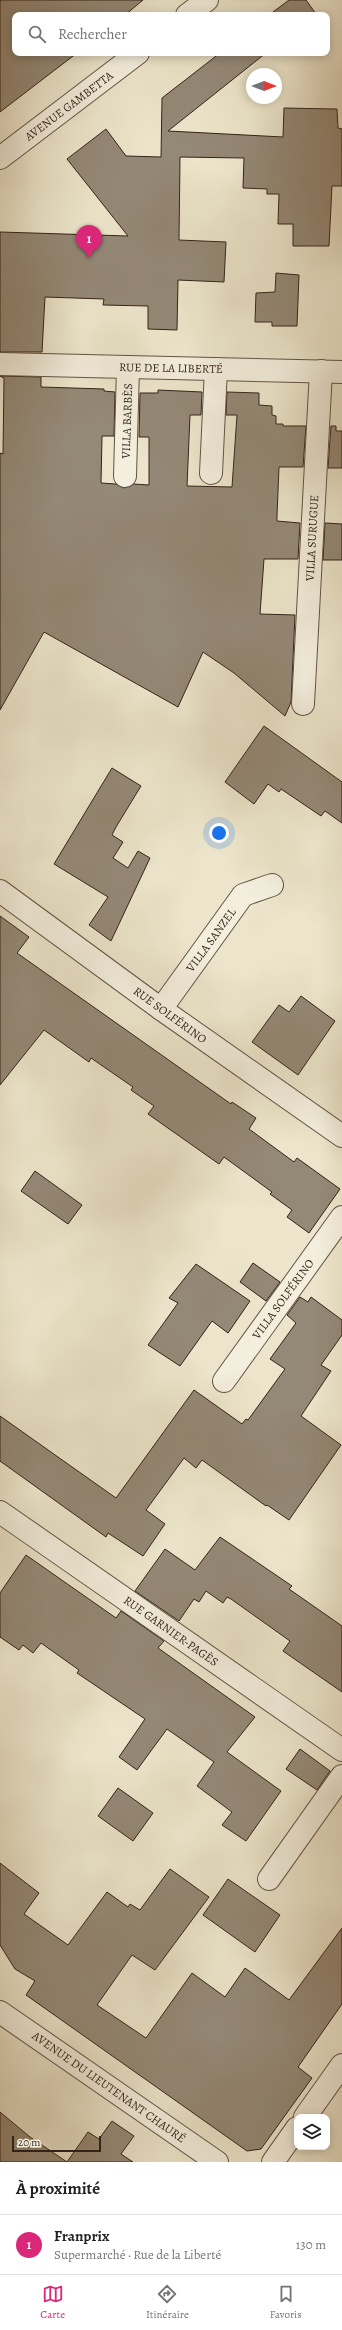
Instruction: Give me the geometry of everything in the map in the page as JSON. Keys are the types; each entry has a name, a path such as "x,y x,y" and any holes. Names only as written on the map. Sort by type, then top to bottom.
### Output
{"street":[{"path":"191,12 207,0"},
{"name":"AVENUE GAMBETTA","path":"0,158 134,56"},
{"name":"RUE DE LA LIBERTÉ","path":"0,364 342,372"},
{"name":"VILLA BARBÈS","path":"125,476 128,367"},
{"path":"211,473 216,369"},
{"name":"VILLA SURUGUE","path":"303,704 321,371"},
{"name":"VILLA SANZEL","path":"161,1009 243,895 272,885"},
{"name":"RUE SOLFÉRINO","path":"0,891 161,1009 342,1136"},
{"name":"VILLA SOLFÉRINO","path":"224,1380 342,1217"},
{"name":"RUE GARNIER-PAGÈS","path":"0,1512 342,1750"},
{"path":"269,1879 342,1776"},
{"name":"AVENUE DU LIEUTENANT CHAURÉ","path":"0,2012 217,2162"},
{"path":"307,2114 342,2065"},
{"path":"273,2162 294,2132"}],"building":[{"path":"0,0 143,0 129,12 12,12 12,56 73,56 0,112"},
{"path":"289,0 306,0 315,12 273,12"},
{"path":"216,56 262,56 168,131 283,137 284,108 337,109 338,128 342,129 342,186 332,186 329,246 293,246 293,224 278,224 279,194 267,194 267,189 243,188 244,158 180,157 179,240 226,242 224,282 178,280 177,330 148,329 148,306 103,305 104,299 45,297 42,352 0,352 0,232 128,236 67,159 106,129 126,156 161,157 162,98"},
{"path":"276,273 299,275 297,326 272,326 272,322 255,322 256,293 275,292"},
{"path":"0,376 41,377 41,387 104,389 104,391 115,392 114,436 102,436 101,483 116,484 124,488 134,484 149,485 149,437 139,437 140,393 158,393 158,390 202,392 201,415 190,415 187,486 232,487 237,415 226,415 227,392 259,393 259,405 272,406 272,415 276,416 276,424 283,424 283,426 306,426 303,467 279,467 277,521 300,523 298,559 264,559 260,614 295,615 291,702 285,716 234,673 203,652 178,707 44,632 0,710 0,453 3,454 4,378"},
{"path":"331,426 336,426 336,431 342,431 342,468 328,468"},
{"path":"325,523 342,524 342,560 323,560"},
{"path":"264,726 342,782 342,823 325,811 321,816 281,789 279,792 268,784 254,804 225,782"},
{"path":"112,768 141,786 112,835 123,842 113,858 128,868 138,851 150,858 111,941 89,925 108,897 54,864"},
{"path":"0,916 29,937 17,953 231,1104 232,1102 256,1118 249,1129 294,1162 297,1158 340,1189 309,1233 287,1217 292,1210 270,1194 272,1192 224,1157 219,1164 148,1114 154,1106 131,1090 133,1087 91,1058 89,1062 44,1030 0,1085"},
{"path":"301,996 335,1021 298,1075 252,1042 279,1005 289,1012"},
{"path":"35,1171 82,1205 68,1224 21,1191"},
{"path":"253,1263 280,1282 266,1301 240,1282"},
{"path":"196,1264 250,1301 228,1333 212,1321 180,1366 148,1345 178,1303 169,1298"},
{"path":"300,1297 308,1302 311,1297 342,1320 342,1335 321,1365 331,1371 301,1416 341,1445 289,1520 267,1505 266,1506 202,1460 196,1468 184,1458 146,1510 165,1524 143,1556 108,1533 106,1537 0,1461 0,1416 116,1498 194,1390 242,1424 246,1419 248,1420 285,1369 270,1359 296,1323 287,1315"},
{"path":"220,1537 292,1586 289,1589 342,1626 342,1692 283,1651 290,1641 227,1597 223,1603 206,1591 199,1602 194,1599 179,1621 135,1591 165,1549 195,1570"},
{"path":"26,1555 116,1618 121,1611 164,1641 158,1648 255,1717 227,1752 281,1791 246,1841 222,1825 232,1812 197,1786 214,1762 167,1729 137,1770 119,1757 145,1719 77,1673 79,1670 41,1643 33,1653 23,1645 19,1650 0,1637 0,1593"},
{"path":"300,1749 330,1771 317,1790 286,1769"},
{"path":"118,1788 153,1813 133,1841 98,1816"},
{"path":"0,1863 39,1893 24,1914 68,1945 107,1892 128,1907 130,1904 140,1910 170,1869 209,1897 155,1970 132,1955 97,2005 146,2038 192,1973 225,1997 245,1968 289,2000 342,1928 342,2004 298,2067 312,2078 261,2149 247,2151 26,1995 35,1981 15,1969 0,1945"},
{"path":"228,1879 280,1915 255,1952 203,1915"},
{"path":"0,2112 30,2137 67,2162 0,2162"},
{"path":"112,2121 134,2136 121,2154 133,2162 67,2162 88,2132 99,2139"}],"place":[{"name":"Franprix","path":"89,258"}]}
